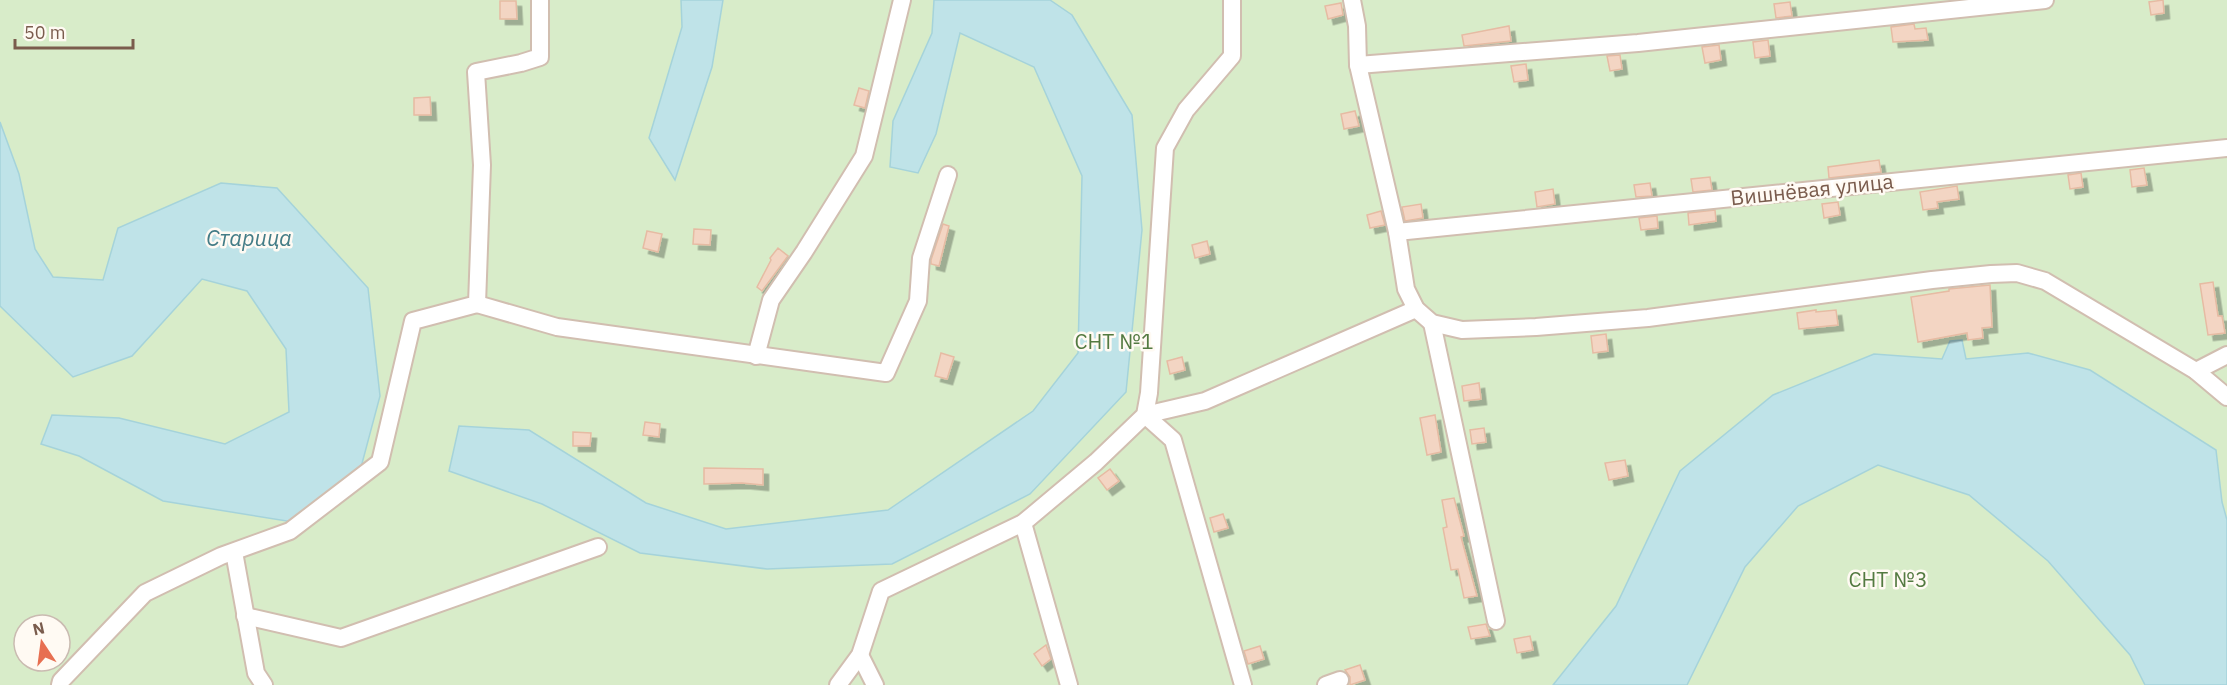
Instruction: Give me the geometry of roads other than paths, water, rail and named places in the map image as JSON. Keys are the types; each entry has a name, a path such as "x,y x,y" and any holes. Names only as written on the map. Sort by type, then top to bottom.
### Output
{"street":[{"path":"477,304 482,165 476,72 540,57 540,0"},
{"path":"756,356 771,300 864,156 902,0"},
{"path":"1144,415 1149,393 1165,148 1186,110 1232,56 1232,0"},
{"path":"1352,0 1357,26 1358,65 1397,232 1406,289 1416,309 1432,323 1462,330 1648,318 1932,280 2017,273 2045,281 2196,371 2227,398"},
{"path":"1358,65 1638,43 2044,0"},
{"name":"Вишнёвая улица","path":"1397,232 2227,148"},
{"path":"60,685 61,681 145,593 234,552 290,531 380,462 414,321 477,304 557,327 886,373 918,301 921,258 948,175"},
{"path":"838,685 860,655 881,591 1023,523 1096,462 1144,415 1204,401 1416,309"},
{"path":"1432,323 1496,621"},
{"path":"2196,371 2227,355"},
{"path":"1144,415 1173,440 1243,685"},
{"path":"1023,523 1069,685"},
{"path":"245,616 341,638 598,548"},
{"path":"234,552 256,674 264,685"},
{"path":"860,655 875,685"}],"water":[{"path":"681,0 723,0 712,67 675,180 649,138 682,27"},
{"path":"934,0 1050,0 1072,15 1132,115 1142,230 1126,392 1030,494 892,564 767,569 640,553 542,504 449,471 459,426 529,430 646,503 726,529 888,510 1033,411 1078,353 1082,176 1034,67 960,33 936,134 918,173 890,167 893,121 932,33"},
{"name":"Старица","path":"0,122 19,174 35,249 53,277 103,280 118,228 221,183 277,188 368,288 380,396 360,471 293,522 163,501 79,456 41,444 52,415 119,418 225,444 289,412 286,349 247,291 202,279 132,356 73,377 0,306"},
{"path":"1962,340 1966,359 2028,353 2090,370 2216,450 2222,502 2227,520 2227,685 2145,685 2130,655 2048,561 1969,495 1878,465 1798,506 1745,567 1687,685 1553,685 1616,606 1680,471 1773,395 1874,354 1942,359 1950,341"}],"park label":[{"name":"СНТ №1","path":"1114,342"},
{"name":"СНТ №3","path":"1888,580"}]}
